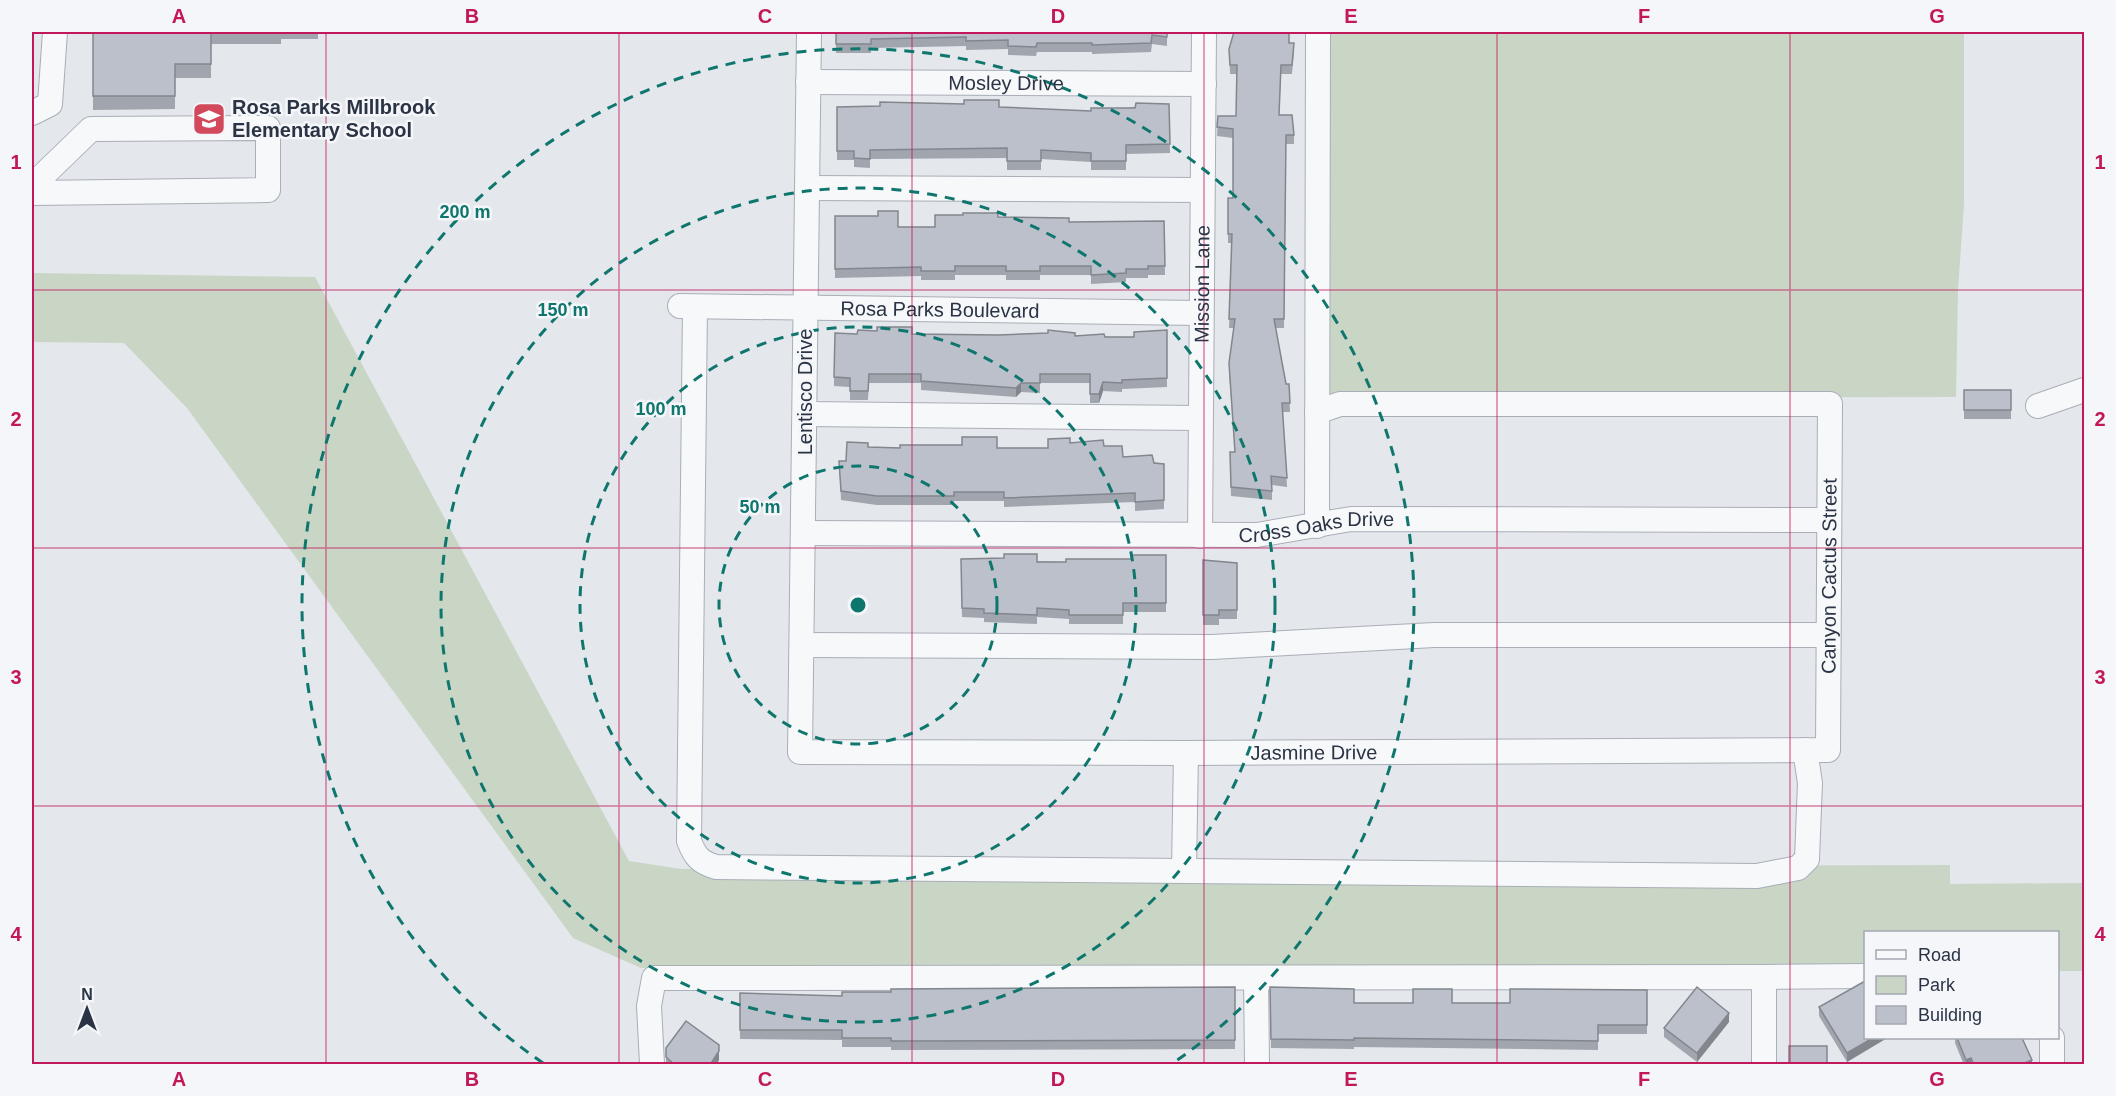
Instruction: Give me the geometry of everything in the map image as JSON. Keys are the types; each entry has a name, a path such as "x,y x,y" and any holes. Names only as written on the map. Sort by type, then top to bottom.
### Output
{"street":[{"path":"32,113 50,104 55,32"},
{"name":"Lentisco Drive","path":"800,752 808,32"},
{"name":"Mission Lane","path":"1200,536 1204,32"},
{"path":"1317,526 1318,32"},
{"name":"Mosley Drive","path":"808,82 1204,84"},
{"path":"32,186 91,129 268,128 268,190 32,193"},
{"path":"807,188 1202,190"},
{"name":"Rosa Parks Boulevard","path":"1184,870 716,867 695,857 689,841 688,306 1200,313"},
{"path":"2038,406 2085,390"},
{"name":"Canyon Cactus Street","path":"1184,870 1745,876 1782,873 1798,868 1807,859 1810,783 1817,750 1828,635 1830,404 1340,404 1317,412"},
{"path":"805,414 1200,418"},
{"name":"Cross Oaks Drive","path":"804,533 1257,536 1351,519 1828,520"},
{"path":"802,645 1212,646 1434,635 1828,635"},
{"name":"Jasmine Drive","path":"800,752 1817,750"},
{"path":"1184,870 1186,753"},
{"path":"652,1065 650,1006 654,978 1864,976"},
{"path":"1764,977 1764,1065"},
{"path":"1256,978 1257,1065"},
{"path":"2052,1039 2052,1065"}],"green space":[{"path":"1322,32 1964,32 1964,204 1958,290 1956,397 1319,398"},
{"path":"32,273 315,277 629,861 681,869 1950,865 1950,884 2084,883 2084,971 2059,971 2059,931 1864,931 1864,970 641,968 573,938 187,408 124,343 32,342"}],"building":[{"path":"93,32 211,32 211,64 175,64 175,96 93,96"},
{"path":"836,32 1167,32 1167,37 1152,35 1151,43 1092,45 1092,43 1037,43 1036,47 1008,46 1008,40 966,41 966,37 871,39 871,44 836,44"},
{"path":"1234,32 1289,32 1289,43 1294,43 1292,65 1281,65 1279,115 1292,115 1294,135 1286,135 1284,319 1274,319 1286,384 1289,384 1290,403 1282,403 1287,478 1271,476 1272,491 1231,487 1230,452 1235,452 1229,363 1235,319 1229,319 1232,234 1228,234 1228,198 1233,198 1233,129 1217,127 1218,116 1236,116 1237,65 1230,65 1229,49"},
{"path":"964,100 999,100 999,107 1091,111 1091,108 1135,108 1136,103 1169,104 1170,144 1126,145 1126,161 1091,161 1091,153 1041,150 1041,161 1007,161 1007,148 870,150 870,159 854,158 854,151 837,151 837,107 880,106 880,102 964,104"},
{"path":"878,211 898,211 898,227 935,227 935,215 963,215 963,213 998,213 998,217 1069,218 1069,222 1164,221 1165,266 1126,269 1126,273 1091,275 1091,266 1040,266 1040,271 1006,271 1006,266 955,266 955,271 921,271 921,267 835,269 835,216 878,216"},
{"path":"877,327 912,327 912,334 998,335 1048,333 1048,330 1075,333 1075,336 1104,334 1105,337 1134,337 1134,332 1167,330 1167,378 1122,380 1122,383 1103,382 1099,394 1090,394 1090,374 1040,374 1040,383 1021,383 1016,388 921,381 921,374 869,374 868,391 850,391 850,378 834,377 835,333 857,334 858,330 877,331"},
{"path":"1964,390 2011,390 2011,410 1964,410"},
{"path":"962,437 997,437 997,448 1048,448 1048,439 1070,438 1070,443 1103,440 1104,446 1122,446 1123,457 1152,455 1154,463 1164,464 1164,500 1135,502 1135,493 1004,498 1004,492 954,492 954,496 877,496 841,491 839,461 846,461 847,442 868,443 868,447 900,448 900,445 962,445"},
{"path":"1004,554 1037,554 1037,562 1066,562 1066,559 1131,559 1131,555 1166,555 1166,603 1123,603 1123,615 1069,615 1069,610 1037,608 1037,615 984,613 984,609 962,608 961,559 1004,558"},
{"path":"1203,560 1237,563 1237,610 1219,610 1219,615 1203,615"},
{"path":"1864,982 1864,1039 1871,1039 1847,1053 1819,1007"},
{"path":"1235,987 1235,1040 891,1041 891,1038 842,1038 842,1030 740,1030 740,993 842,996 842,992 891,992 891,989"},
{"path":"1270,987 1354,989 1354,1003 1413,1003 1413,989 1452,989 1452,1003 1510,1003 1510,989 1647,990 1647,1025 1598,1025 1598,1041 1271,1039"},
{"path":"1697,987 1729,1013 1697,1053 1664,1028"},
{"path":"686,1021 719,1045 719,1051 710,1065 675,1065 666,1057 666,1048"},
{"path":"1957,1039 2022,1039 2032,1060 2020,1065 1974,1065 1971,1058 1966,1060"},
{"path":"1789,1046 1827,1046 1827,1065 1789,1065"}],"place":[{"name":"Rosa Parks Millbrook Elementary School","path":"209,119"}]}
